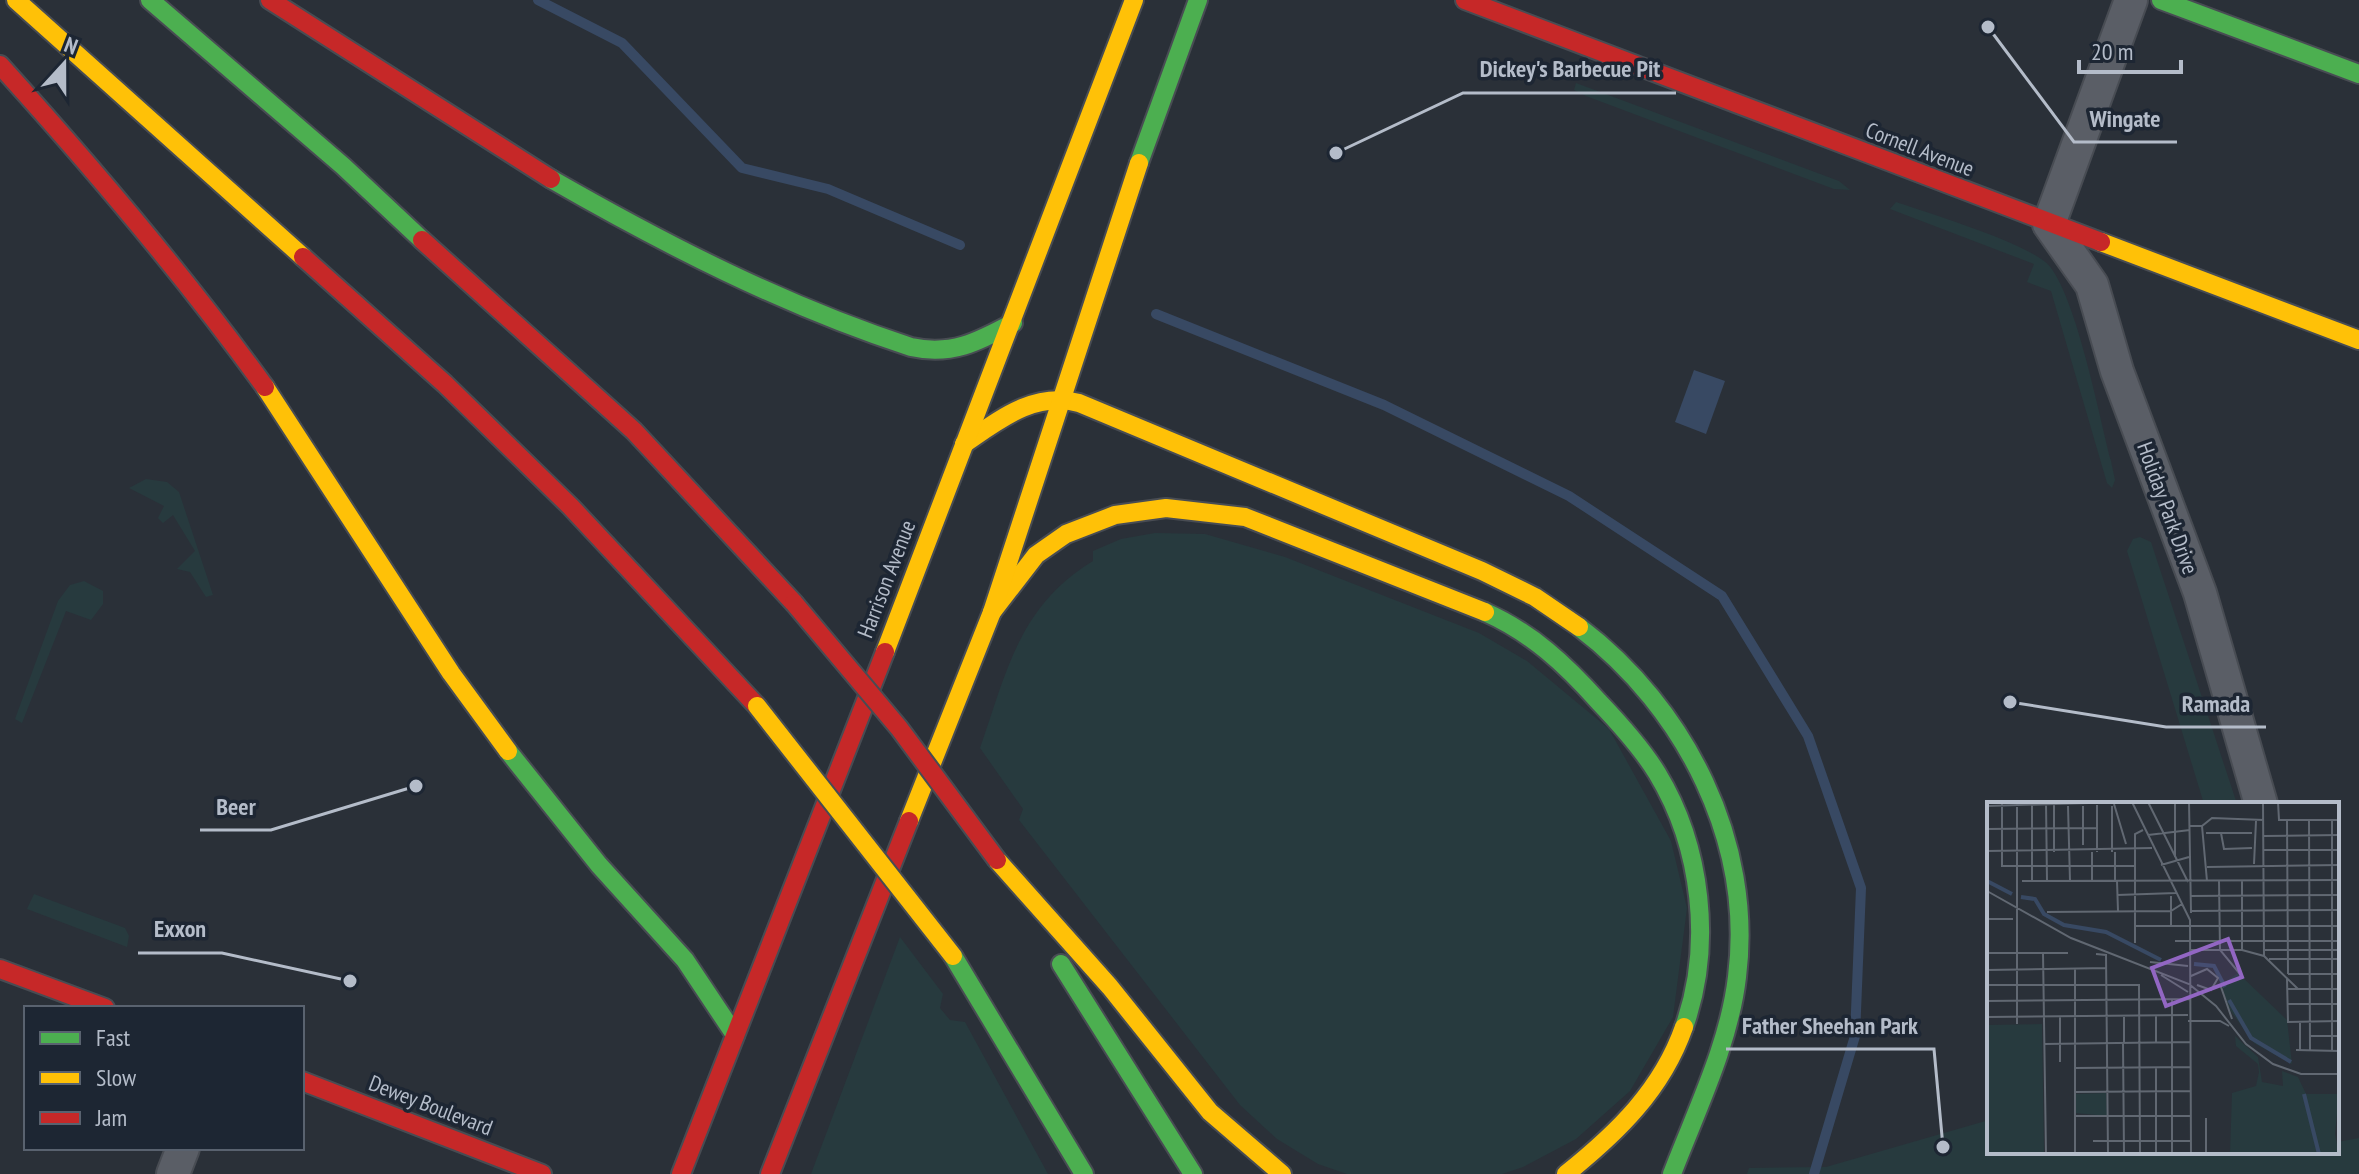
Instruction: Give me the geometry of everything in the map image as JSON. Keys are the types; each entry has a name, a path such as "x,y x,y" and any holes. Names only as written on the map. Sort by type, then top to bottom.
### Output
{"main road":[{"path":"16,0 445,384 571,507 757,706 856,828 953,956 1084,1174"},
{"path":"150,0 343,166 515,327 634,431 714,513 794,603 899,728 997,860 1193,1174"},
{"path":"270,0 450,117 648,235 777,298 913,346 944,351 967,346 1013,323"},
{"name":"Harrison Avenue","path":"681,1174 1013,323 1134,0"},
{"path":"770,1174 992,612 1064,400 1128,192 1198,0"},
{"name":"Cornell Avenue","path":"1465,0 2359,340"},
{"path":"2161,0 2359,74"},
{"path":"0,65 107,183 188,281 266,388 468,696 527,777 599,865 685,960 735,1035"},
{"path":"964,444 1005,416 1034,404 1064,400 1123,421 1502,579 1562,614 1608,652 1647,693 1686,747 1719,811 1739,879 1741,931 1737,978 1726,1024 1672,1174"},
{"path":"992,612 1042,550 1103,516 1163,507 1209,508 1245,517 1497,617 1539,642 1574,674 1640,747 1665,787 1695,877 1702,930 1701,975 1691,1014 1671,1065 1628,1120 1566,1174"},
{"path":"997,860 1110,987 1210,1112 1282,1174"},
{"path":"0,969 100,1006"},
{"name":"Dewey Boulevard","path":"304,1082 542,1174"}],"street":[{"path":"2049,224 2131,0"},
{"name":"Holiday Park Drive","path":"2049,224 2092,285 2117,371 2200,593 2260,802"},
{"path":"173,1174 182,1150"}],"green space":[{"path":"1576,83 1839,181 1850,190 1834,189 1586,96 1574,90"},
{"path":"1896,202 2014,244 2044,261 2055,274 2066,295 2085,354 2115,480 2112,488 2107,483 2051,291 2027,282 2034,264 1890,209"},
{"path":"146,479 167,482 179,492 213,595 206,597 190,572 177,569 195,551 173,515 163,523 158,518 164,506 129,488"},
{"path":"1155,533 1205,534 1285,557 1479,633 1527,661 1609,729 1671,841 1687,908 1673,1017 1630,1091 1576,1139 1523,1167 1502,1174 1347,1174 1318,1164 1277,1139 1240,1105 1019,820 1023,809 980,748 1019,642 1048,598 1093,561 1093,551 1121,539"},
{"path":"2140,537 2151,542 2236,802 2203,802 2127,551 2133,539"},
{"path":"84,581 103,591 103,604 91,620 66,611 22,723 15,719 58,601 70,585"},
{"path":"34,894 125,928 129,936 127,947 27,909"},
{"path":"900,937 943,994 940,1008 950,1020 965,1022 1048,1174 811,1174"},
{"path":"1987,1121 1987,1154 2339,1154 2339,1142 2359,1138 2359,1174 1747,1174 1749,1168 1826,1167"}],"water":[{"path":"1694,370 1725,381 1706,434 1675,422"}],"waterway":[{"path":"538,0 622,43 742,168 828,189 960,245"},
{"path":"1156,314 1384,405 1569,496 1722,596 1808,736 1861,888 1855,1036 1814,1174"}],"traffic: fast":[{"path":"150,0 343,166 422,240"},
{"path":"1139,163 1198,0"},
{"path":"2161,0 2359,74"},
{"path":"551,179 727,272 818,313 911,347 939,350 964,346 1013,323"},
{"path":"1485,612 1533,640 1573,675 1637,745 1672,802 1693,865 1700,931 1693,996 1684,1027"},
{"path":"1579,627 1617,660 1651,697 1680,738 1704,782 1723,829 1735,877 1739,927 1733,1002 1710,1077 1672,1174"},
{"path":"508,751 599,865 685,960 735,1035"},
{"path":"953,956 1084,1174"},
{"path":"1061,964 1193,1174"}],"traffic: slow":[{"path":"16,0 303,257"},
{"path":"885,652 1134,0"},
{"path":"909,821 992,612 1139,163"},
{"path":"2101,242 2359,340"},
{"path":"265,387 451,673 508,751"},
{"path":"964,444 1004,417 1032,404 1063,400 1079,403 1482,571 1535,597 1579,627"},
{"path":"992,612 1036,555 1066,534 1115,515 1166,508 1245,517 1485,612"},
{"path":"757,706 953,956"},
{"path":"997,860 1110,987 1210,1112 1282,1174"},
{"path":"1566,1174 1603,1143 1636,1109 1663,1071 1684,1027"}],"traffic: jam":[{"path":"270,0 551,179"},
{"path":"1465,0 2101,242"},
{"path":"0,65 137,223 265,387"},
{"path":"422,240 634,431 794,603"},
{"path":"303,257 445,384 571,507 757,706"},
{"path":"794,603 899,728 997,860"},
{"path":"681,1174 885,652"},
{"path":"770,1174 909,821"},
{"path":"0,969 100,1006"},
{"path":"304,1082 542,1174"}],"place":[{"name":"Wingate","path":"1988,27"},
{"name":"Dickey's Barbecue Pit","path":"1336,153"},
{"name":"Ramada","path":"2010,702"},
{"name":"Beer","path":"416,786"},
{"name":"Exxon","path":"350,981"},
{"name":"Father Sheehan Park","path":"1943,1147"}]}
